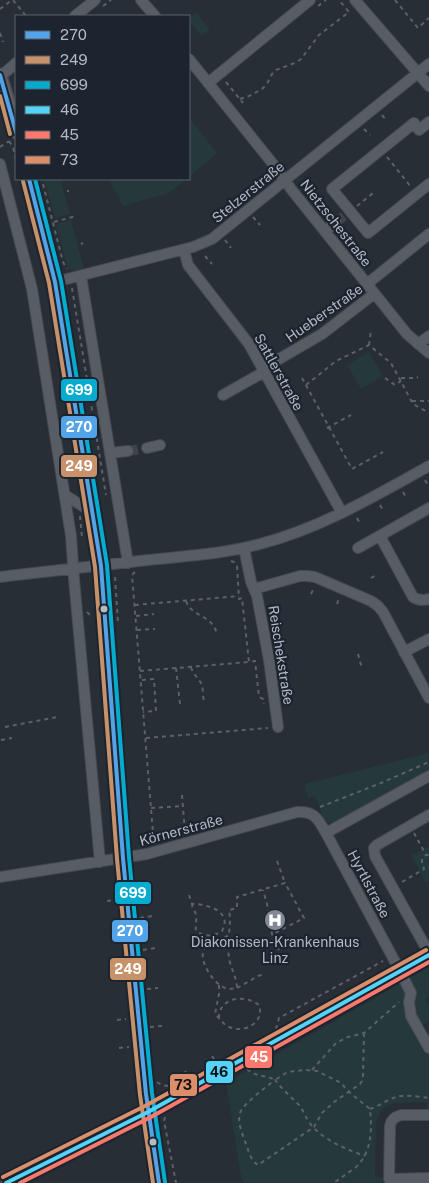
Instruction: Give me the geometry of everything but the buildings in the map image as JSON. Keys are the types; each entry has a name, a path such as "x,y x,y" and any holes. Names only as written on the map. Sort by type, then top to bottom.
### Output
{"main road":[{"path":"0,76 9,104 12,136"},
{"path":"29,180 47,224 101,566 123,858 148,1112 159,1183"}],"street":[{"path":"76,15 95,0"},
{"path":"142,0 153,15"},
{"path":"356,0 429,86"},
{"path":"208,83 315,2"},
{"name":"Nietzschestraße","path":"190,60 374,294 407,334 429,353"},
{"path":"0,76 15,64"},
{"name":"Stelzerstraße","path":"55,282 184,250 204,243 429,64"},
{"path":"429,122 420,130 414,123 332,189 368,233 429,184"},
{"path":"0,164 32,289 71,536 100,862"},
{"path":"325,231 336,222"},
{"name":"Hueberstraße","path":"367,284 429,234"},
{"name":"Sattlerstraße","path":"184,250 188,265 249,344 342,513"},
{"path":"81,276 128,563"},
{"name":"Hueberstraße","path":"223,395 322,334 374,294"},
{"path":"418,344 429,336"},
{"path":"147,448 160,446"},
{"path":"110,453 128,451"},
{"path":"0,577 244,548 302,530 342,513 429,466"},
{"path":"65,495 92,512"},
{"path":"358,548 429,508"},
{"path":"380,536 413,597 429,600"},
{"name":"Reischekstraße","path":"244,548 251,582 257,596 270,660 278,727"},
{"name":"Reischekstraße","path":"254,589 307,576 324,581 371,601 383,612 429,698"},
{"path":"404,652 429,639"},
{"path":"326,833 429,776"},
{"name":"Körnerstraße","path":"0,878 147,854 297,812 309,812"},
{"name":"Hyrtlstraße","path":"309,812 318,820 326,833 400,971 411,993 409,1002 411,1016 429,1048"},
{"path":"6,1183 148,1112 429,954 375,856 374,848 429,816"},
{"path":"429,1115 401,1115 396,1116 392,1120 390,1126 389,1179 429,1178"}],"path":[{"path":"0,10 14,0 25,15"},
{"path":"240,99 262,89 272,74 281,68 302,59 319,35 349,12 339,0"},
{"path":"395,0 418,28 429,18"},
{"path":"315,2 323,8"},
{"path":"0,33 3,42"},
{"path":"225,80 243,103"},
{"path":"380,113 387,121"},
{"path":"363,128 370,136"},
{"path":"0,147 12,136"},
{"path":"12,136 15,156"},
{"path":"381,150 417,194"},
{"path":"42,180 47,224 69,279 105,494 108,500"},
{"path":"349,212 373,193"},
{"path":"47,224 76,216"},
{"path":"253,217 260,225"},
{"path":"225,240 231,248"},
{"path":"205,256 212,264"},
{"path":"369,346 371,331"},
{"path":"369,346 391,363 413,404 429,413"},
{"path":"306,385 336,361 369,346"},
{"path":"391,363 395,360"},
{"path":"385,378 394,384 400,380 416,378 418,376"},
{"path":"302,378 352,468 383,452"},
{"path":"412,401 429,401"},
{"path":"328,427 351,415"},
{"path":"425,480 429,487"},
{"path":"403,492 407,499"},
{"path":"380,505 384,512"},
{"path":"357,518 361,525"},
{"path":"231,561 237,566 239,596"},
{"path":"136,572 132,575 151,808 154,839 157,843 162,842"},
{"path":"371,578 378,574"},
{"path":"311,594 315,585"},
{"path":"135,605 239,596 240,599 242,598 249,662"},
{"path":"337,604 340,596"},
{"path":"186,601 190,609 208,620 217,634"},
{"path":"136,616 154,614"},
{"path":"137,630 155,629"},
{"path":"358,654 362,669"},
{"path":"140,671 255,661 259,697 263,699 265,708"},
{"path":"191,667 202,686 204,702"},
{"path":"176,668 180,704"},
{"path":"141,680 154,679 156,711 143,712"},
{"path":"5,727 57,717"},
{"path":"146,738 278,727"},
{"path":"1,740 12,738"},
{"path":"320,807 429,762"},
{"path":"182,795 185,836"},
{"path":"151,808 183,806"},
{"path":"392,887 424,869 422,860 428,855 410,826"},
{"path":"263,890 275,933 304,918 284,883 277,861"},
{"path":"137,882 149,881"},
{"path":"237,988 228,956 229,910 237,908 237,897 284,883"},
{"path":"189,895 192,908 197,916 196,931 206,936 212,936 222,931 225,922 221,913 206,905 192,904"},
{"path":"107,901 116,900"},
{"path":"140,918 152,916"},
{"path":"272,925 270,926 274,941 286,963"},
{"path":"110,928 119,927"},
{"path":"228,936 211,943 203,953 206,967 215,982 225,988 234,989 265,974"},
{"path":"143,950 155,948"},
{"path":"112,958 121,957"},
{"path":"276,1028 279,1018 386,960"},
{"path":"219,985 215,1014 227,1027 240,1029 252,1026 260,1016 261,1010 259,1005 250,999 230,1001 220,1009 219,1018"},
{"path":"146,989 158,988"},
{"path":"312,1070 336,1043 348,1037 364,1033 402,1000"},
{"path":"117,1020 126,1019"},
{"path":"150,1027 162,1026"},
{"path":"336,1183 365,1156 368,1150 371,1125 370,1109 349,1092 337,1080 312,1070 289,1072 275,1080 245,1106 240,1116 243,1136 255,1163 258,1165 314,1127 322,1113 334,1102 349,1092 360,1084 363,1075 364,1033"},
{"path":"119,1048 129,1047"},
{"path":"209,1065 216,1062 212,1056"},
{"path":"247,1070 254,1075 275,1080 323,1136 350,1151 365,1156"},
{"path":"157,1082 163,1086 172,1086 189,1077 185,1071"},
{"path":"370,1109 395,1098 406,1096 429,1098"},
{"path":"165,1117 164,1121 176,1183"}],"shaded area":[{"path":"197,12 210,30 201,36 190,21 190,17"},
{"path":"190,118 217,153 190,176"},
{"path":"44,180 60,180 70,214 55,218"},
{"path":"110,180 185,180 169,193 123,206"},
{"path":"71,220 84,269 74,270 68,268 56,224"},
{"path":"369,352 383,376 361,389 347,365"},
{"path":"429,753 429,769 335,822 324,820 315,796 308,798 305,784"},
{"path":"429,846 429,882 426,883 411,856"},
{"path":"429,967 429,997 425,999 429,1006 429,1021 421,1026 425,1033 429,1031 429,1108 427,1108 427,1102 394,1103 385,1107 380,1113 376,1123 375,1177 384,1177 381,1183 244,1183 241,1176 226,1083"}],"tunnel":[{"path":"336,222 348,213"},
{"path":"128,451 147,448"}],"transit line":[{"name":"270","path":"0,75 15,128"},
{"name":"249","path":"0,96 10,134"},
{"name":"270","path":"29,180 55,282 101,566 123,858 146,1094 159,1183"},
{"name":"699","path":"35,180 61,281 107,565 129,857 152,1093 165,1182"},
{"name":"249","path":"23,181 49,283 95,567 117,859 140,1095 153,1183"},
{"name":"73","path":"3,1177 145,1106 426,950"},
{"name":"46","path":"6,1183 148,1112 429,955"},
{"name":"45","path":"20,1183 151,1117 429,962"}],"place":[{"name":"Diakonissen-Krankenhaus Linz","path":"275,920"}]}
